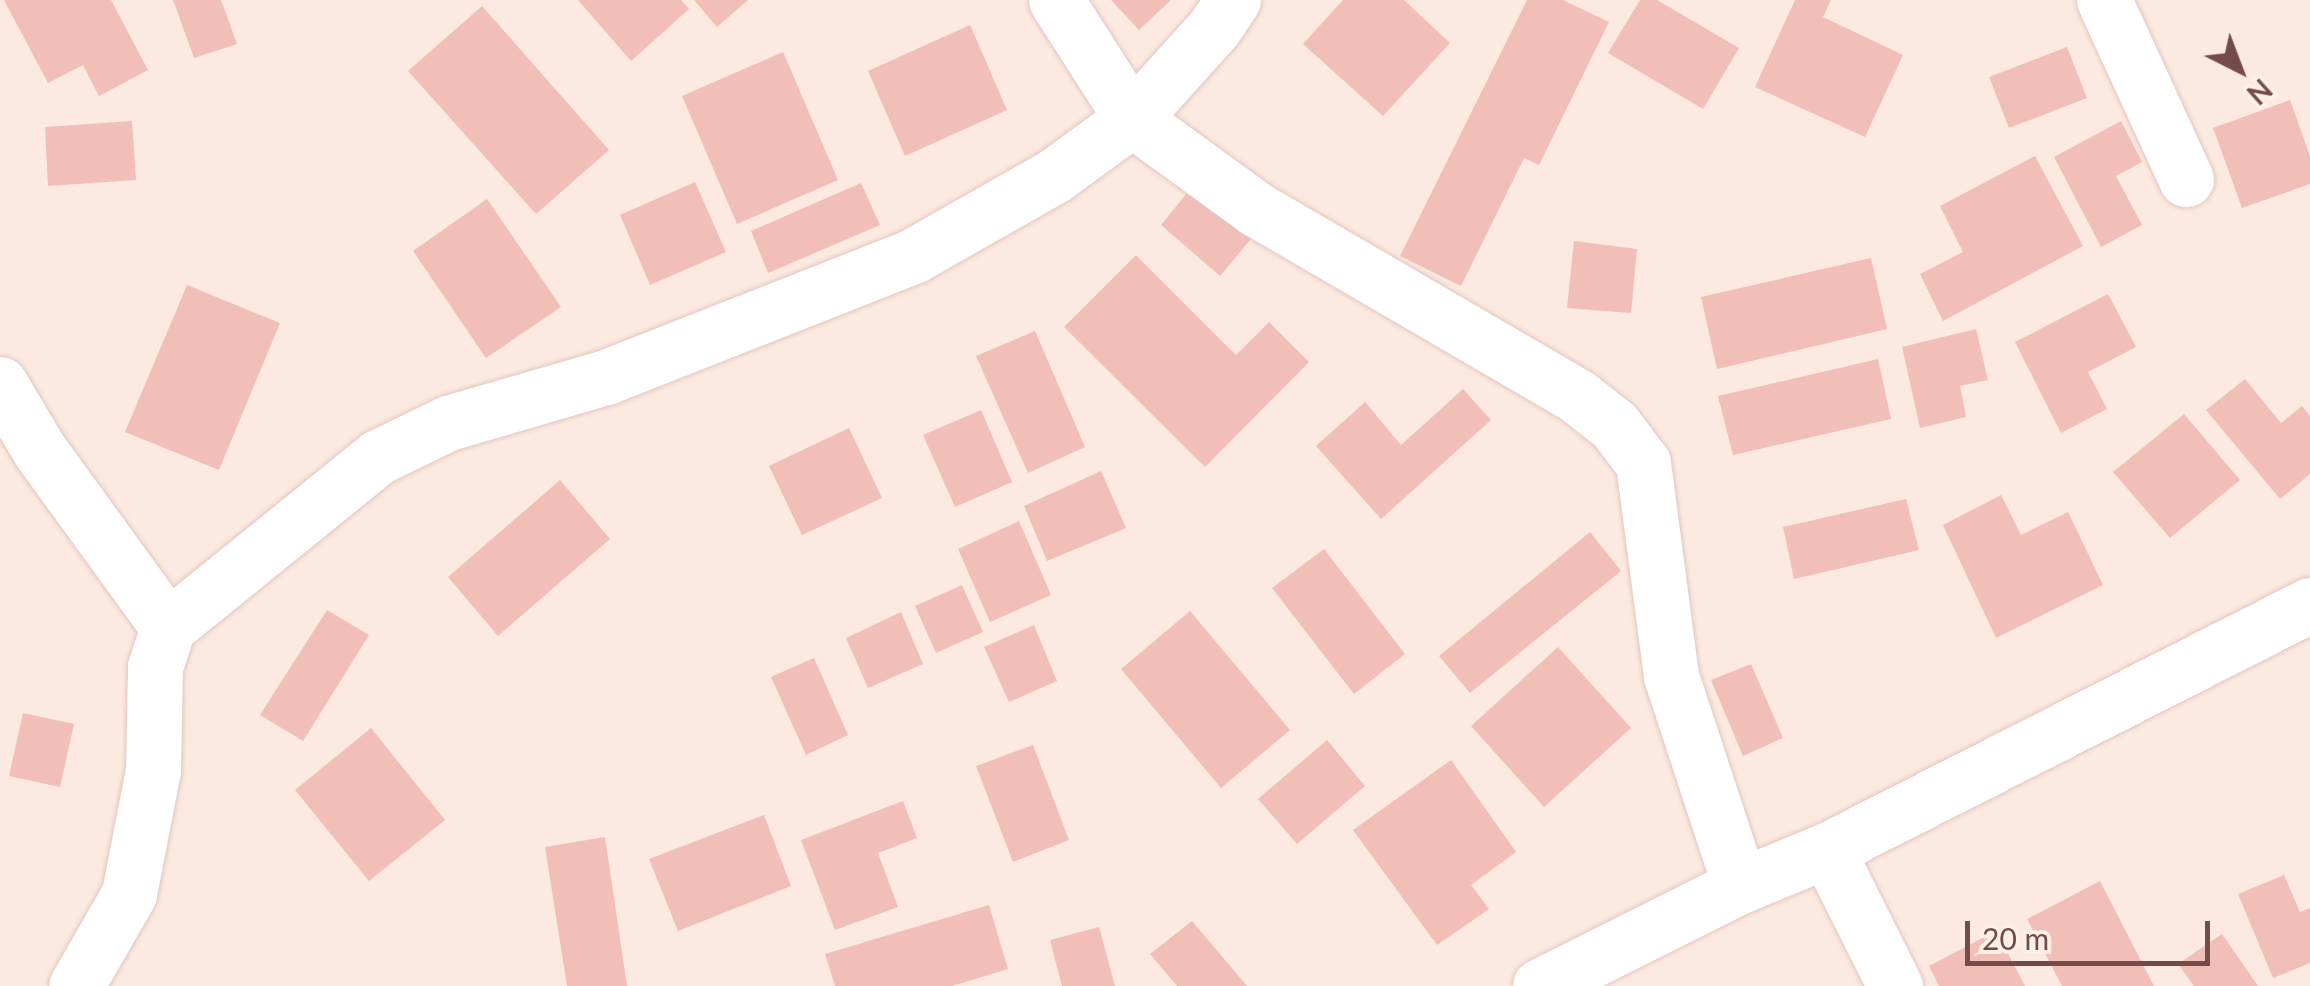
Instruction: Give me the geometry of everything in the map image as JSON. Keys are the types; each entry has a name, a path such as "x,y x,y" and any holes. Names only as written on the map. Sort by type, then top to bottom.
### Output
{"street":[{"path":"1056,0 1132,118 1256,208 1577,396 1614,425 1643,463 1671,676 1740,886"},
{"path":"76,986 129,894 153,770 154,667 168,627 378,457 448,423 606,376 913,256 1054,176 1132,118 1214,28 1234,0"},
{"path":"2104,0 2186,179"},
{"path":"0,384 40,452 168,627"},
{"path":"1540,986 1740,886 1827,850 2310,605"},
{"path":"1827,850 1896,986"}],"building":[{"path":"4,0 111,0 148,70 99,96 83,65 48,83"},
{"path":"173,0 221,0 237,44 194,58"},
{"path":"578,0 681,0 689,9 631,61"},
{"path":"694,0 748,0 717,27"},
{"path":"1111,0 1171,0 1139,30"},
{"path":"1343,0 1404,0 1450,43 1383,116 1303,44"},
{"path":"1527,0 1563,0 1609,22 1539,165 1524,158 1461,286 1400,256"},
{"path":"1640,0 1657,0 1739,48 1703,109 1608,53"},
{"path":"1795,0 1831,0 1823,17 1903,55 1865,137 1755,87"},
{"path":"482,6 609,150 536,214 408,71"},
{"path":"970,25 1007,110 905,156 868,71"},
{"path":"2067,47 2087,98 2009,128 1989,77"},
{"path":"783,52 838,180 737,224 682,96"},
{"path":"2290,100 2310,156 2310,184 2242,208 2213,128"},
{"path":"132,121 136,180 48,186 45,127"},
{"path":"2121,121 2142,162 2116,176 2142,225 2101,247 2054,157"},
{"path":"2035,156 2083,246 1943,321 1920,274 1963,252 1940,206"},
{"path":"695,182 726,252 650,285 620,215"},
{"path":"861,183 880,225 768,273 751,231"},
{"path":"1191,188 1251,239 1220,276 1161,225"},
{"path":"487,199 561,307 486,358 413,251"},
{"path":"1574,241 1637,249 1631,313 1567,308"},
{"path":"1136,255 1236,355 1269,322 1309,362 1205,467 1064,327"},
{"path":"1871,258 1887,329 1717,369 1701,297"},
{"path":"187,285 280,323 219,470 125,432"},
{"path":"2108,294 2136,347 2088,372 2107,409 2061,433 2015,342"},
{"path":"1976,329 1988,380 1960,386 1966,417 1920,428 1902,347"},
{"path":"1035,331 1085,447 1028,473 976,356"},
{"path":"1878,359 1891,419 1733,455 1718,396"},
{"path":"2245,379 2281,423 2302,406 2310,416 2310,474 2280,499 2206,410"},
{"path":"1463,389 1491,420 1381,519 1316,446 1365,402 1401,445"},
{"path":"981,410 1012,482 955,507 923,435"},
{"path":"2184,414 2240,480 2170,538 2113,472"},
{"path":"849,428 882,498 802,535 769,466"},
{"path":"1101,471 1126,528 1047,561 1024,506"},
{"path":"560,480 610,539 498,636 448,577"},
{"path":"2001,495 2021,535 2068,512 2103,585 1996,638 1943,525"},
{"path":"1906,499 1919,550 1794,579 1783,527"},
{"path":"1019,521 1051,595 990,622 958,549"},
{"path":"1590,532 1621,571 1470,693 1439,656"},
{"path":"1324,549 1405,654 1354,694 1272,588"},
{"path":"962,585 983,632 936,653 915,606"},
{"path":"327,610 369,635 303,741 260,715"},
{"path":"1190,611 1290,730 1221,788 1121,669"},
{"path":"901,612 923,664 868,688 846,638"},
{"path":"1034,625 1057,681 1009,702 984,647"},
{"path":"1558,647 1631,728 1544,807 1471,726"},
{"path":"814,658 848,735 806,755 771,677"},
{"path":"1751,664 1783,738 1743,756 1711,680"},
{"path":"23,713 74,724 60,787 9,776"},
{"path":"371,728 445,820 369,881 295,790"},
{"path":"1327,740 1365,786 1297,844 1258,799"},
{"path":"1033,745 1069,840 1013,862 976,766"},
{"path":"1451,760 1516,852 1471,885 1489,909 1437,945 1353,830"},
{"path":"903,801 917,838 878,853 898,907 835,930 801,840"},
{"path":"764,815 791,886 678,931 649,859"},
{"path":"605,837 627,986 567,986 545,847"},
{"path":"2284,875 2300,912 2310,908 2310,963 2273,978 2238,894"},
{"path":"2100,881 2154,986 2062,986 2027,919"},
{"path":"989,905 1008,969 952,986 835,986 825,954"},
{"path":"1192,921 1247,986 1177,986 1150,954"},
{"path":"1099,927 1115,986 1062,986 1050,940"},
{"path":"1996,931 2025,986 1939,986 1929,966"},
{"path":"2222,934 2258,986 2194,986 2178,964"}]}
